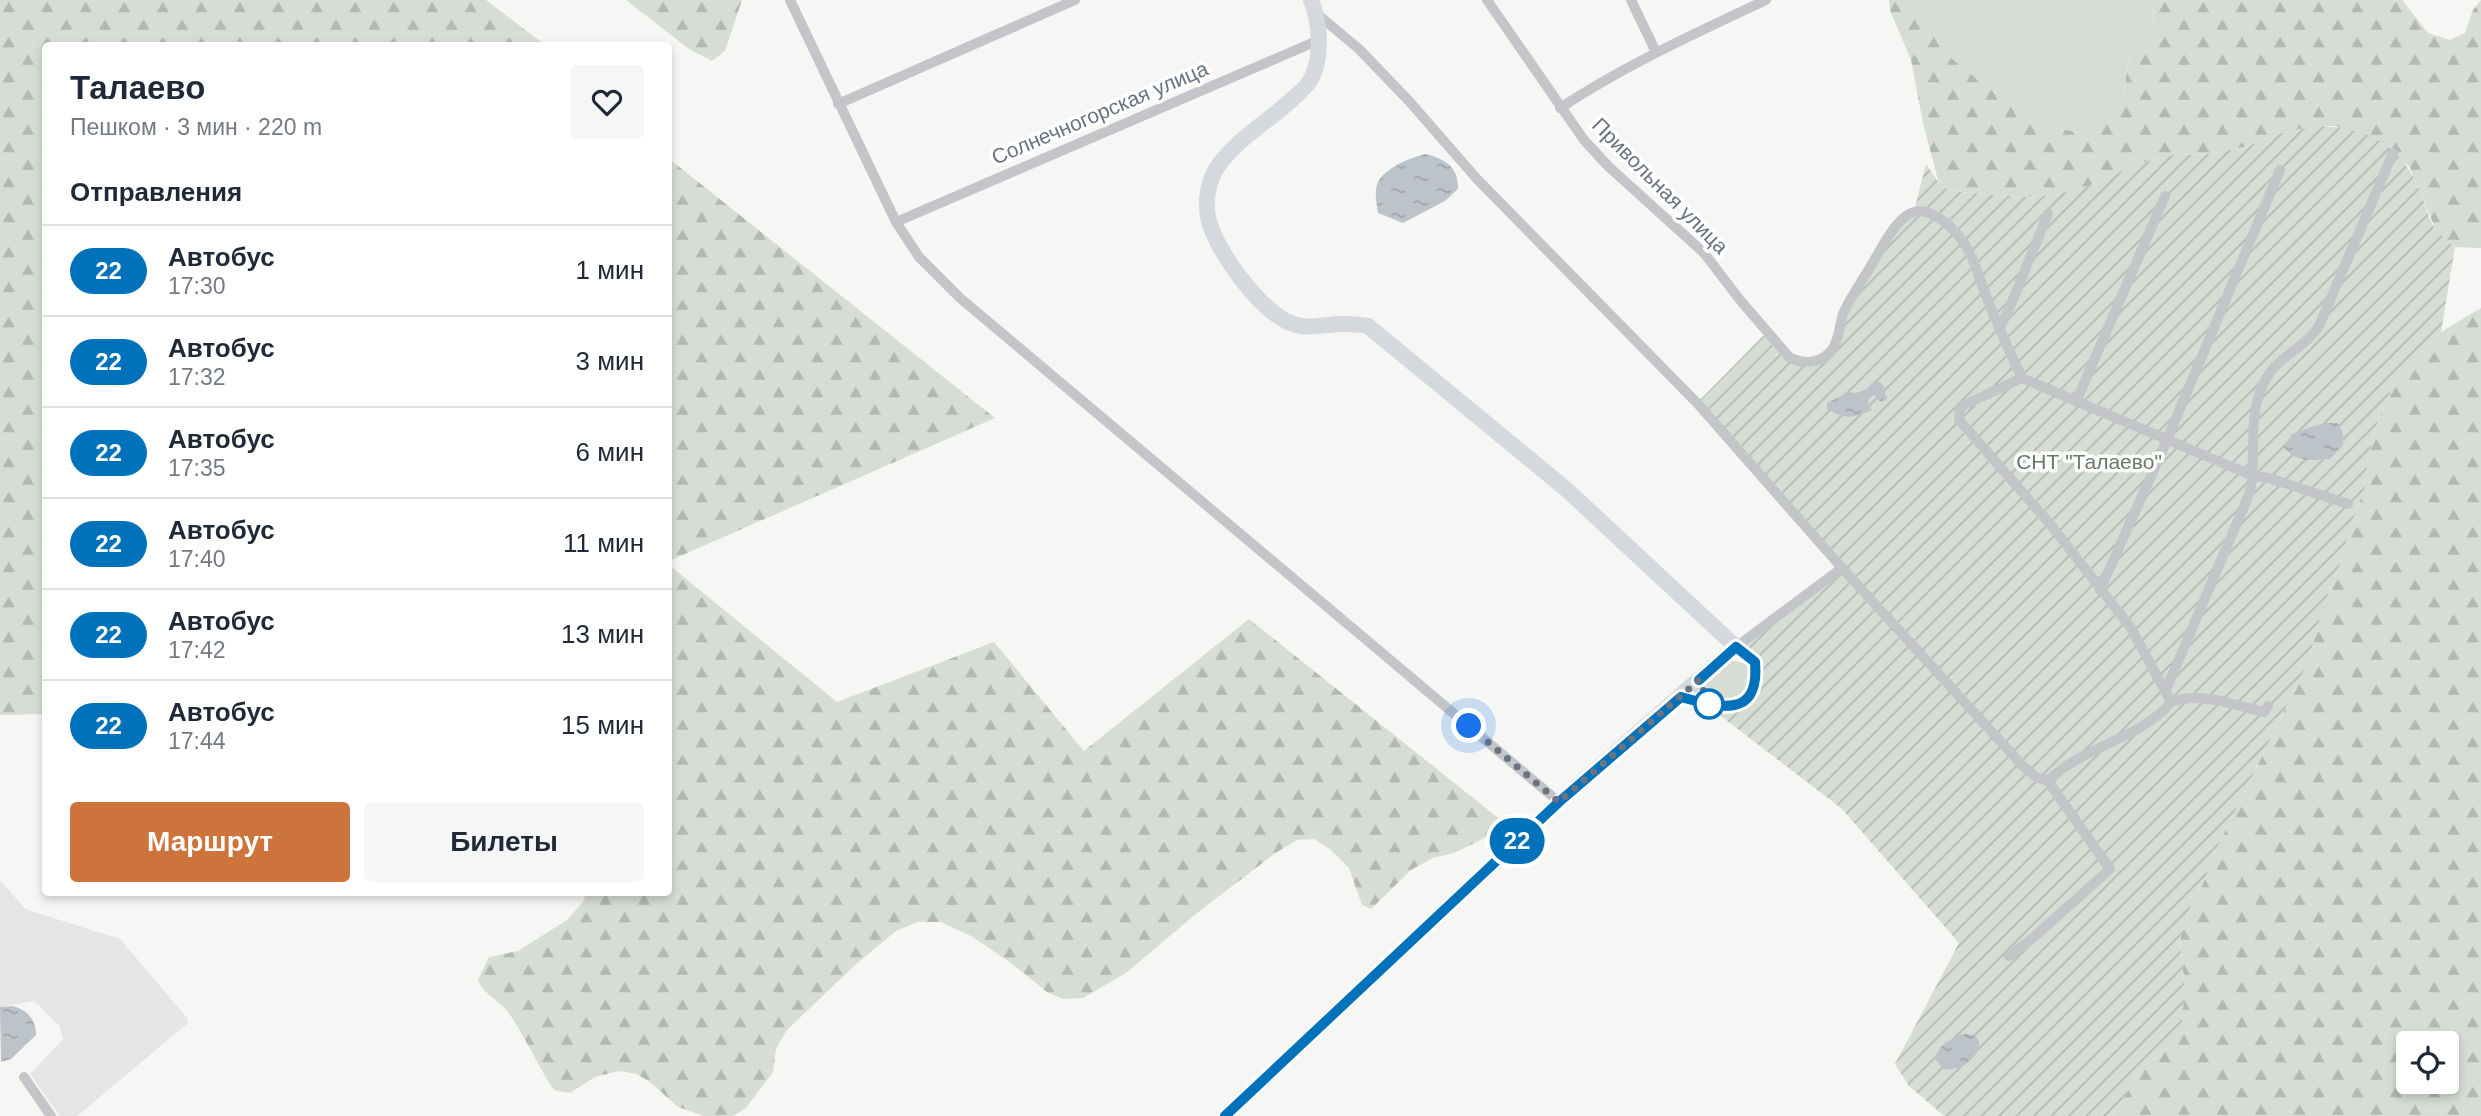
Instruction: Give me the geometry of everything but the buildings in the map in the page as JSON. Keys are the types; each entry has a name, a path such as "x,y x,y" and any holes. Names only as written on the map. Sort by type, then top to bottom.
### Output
{"street":[{"path":"790,0 896,222 919,257 960,298 1559,802"},
{"path":"838,104 1075,0"},
{"name":"Привольная улица","path":"1487,0 1560,108 1608,166 1704,253 1782,351 1800,362 1827,356 1834,348 1848,304 1889,235 1907,215 1914,212 1931,213 1965,244 1975,263 1999,328"},
{"path":"1631,0 1656,52"},
{"path":"1560,108 1599,82 1656,52 1766,0"},
{"path":"1314,6 1319,40 1317,61 1311,79 1297,95 1229,151 1215,169 1208,193 1208,218 1227,258 1258,297 1273,312 1293,324 1321,327 1345,323 1368,326 1566,489 1736,647"},
{"path":"1314,6 1409,101 1477,179 1697,403 1842,568 2023,766 2036,777 2048,781 2110,869 2009,956"},
{"name":"Солнечногорская улица","path":"896,222 1319,40"},
{"path":"2166,690 2250,492 2253,476 2251,452 2260,390 2272,370 2311,338 2319,326 2393,152"},
{"path":"2100,590 2161,454 2165,439 2280,170"},
{"path":"2076,402 2165,197"},
{"path":"2048,215 1999,328 2022,378 2253,476 2269,478 2348,504"},
{"path":"2022,378 1960,407 1959,421 2051,525 2131,628 2171,702"},
{"path":"1225,1116 1559,802 1736,647 1842,568"},
{"path":"2048,781 2089,751 2157,717 2171,702 2179,699 2210,699 2264,712 2269,706"},
{"path":"24,1077 51,1116"}],"shaded area":[{"path":"0,880 25,909 120,939 188,1019 188,1023 77,1116 60,1116 30,1074 63,1039 59,1025 34,1001 0,1007"}],"green space":[{"path":"0,0 486,0 541,42 42,42 42,714 0,715"},
{"path":"626,0 742,0 725,51 712,61 689,49"},
{"path":"1889,0 1932,0 1927,12 1941,50 1988,88 2040,123 2078,133 2123,101 2130,49 2153,32 2154,0 2402,0 2428,33 2450,40 2465,33 2473,10 2481,0 2481,248 2455,247 2438,235 2409,166 2336,126 2315,126 2282,133 2249,146 2209,154 2173,155 2133,165 2101,182 2055,195 2024,197 1949,191 1939,184 1923,123 1911,60 1890,10"},
{"path":"1932,0 2154,0 2153,32 2130,49 2123,101 2078,133 2040,123 1988,88 1941,50 1927,12"},
{"name":"СНТ \"Талаево\"","path":"2315,126 2351,130 2380,142 2393,151 2413,177 2436,229 2455,247 2441,332 2393,386 2378,420 2368,457 2365,487 2341,562 2323,607 2308,662 2191,905 2180,940 2185,990 2181,1030 2168,1048 2141,1068 2113,1116 1944,1116 1909,1086 1895,1064 1959,943 1842,809 1717,713 1757,681 1755,662 1736,647 1842,568 1697,403 1766,333 1799,362 1827,355 1843,315 1889,235 1914,211 1926,164 1939,183 1949,191 2024,197 2055,195 2101,182 2133,165 2173,155 2209,154 2249,146 2282,133"},
{"path":"672,161 995,418 672,560"},
{"path":"2481,308 2481,1116 2113,1116 2141,1068 2168,1048 2185,990 2180,940 2191,905 2308,662 2323,607 2341,562 2365,487 2368,457 2378,420 2393,386 2441,332"},
{"path":"672,567 837,702 994,642 1084,751 1249,619 1507,825 1454,853 1433,858 1411,870 1371,909 1362,905 1349,868 1330,849 1314,839 1297,840 1197,913 1126,973 1083,998 1063,999 1047,992 971,936 941,922 918,922 896,931 856,964 787,1030 776,1049 773,1072 746,1108 733,1116 704,1116 678,1107 637,1074 619,1071 595,1077 570,1093 554,1090 508,1012 483,989 478,980 489,957 518,951 567,920 585,896 672,896"},
{"path":"1731,660 1748,664 1750,670 1749,687 1743,696 1728,701 1703,695 1699,690"}],"water":[{"path":"1426,154 1450,165 1458,181 1458,189 1445,201 1403,223 1378,213 1376,189 1382,176 1411,158"},
{"path":"1876,379 1883,385 1887,399 1881,402 1874,395 1869,398 1868,403 1872,410 1849,417 1827,409 1827,403 1848,392 1856,393 1867,389"},
{"path":"2329,423 2338,423 2343,433 2343,445 2330,459 2299,458 2284,447 2290,442 2291,435"},
{"path":"12,1006 30,1016 36,1035 11,1059 1,1062 0,1007"},
{"path":"1965,1034 1978,1040 1976,1053 1963,1065 1954,1069 1943,1069 1935,1059 1939,1049 1950,1040"}],"bus line":[{"name":"22","path":"1225,1116 1559,802 1681,697 1725,707 1747,700 1755,687 1755,662 1736,647 1699,680"}],"route":[{"path":"1469,726 1559,802 1699,680 1709,704"}]}
